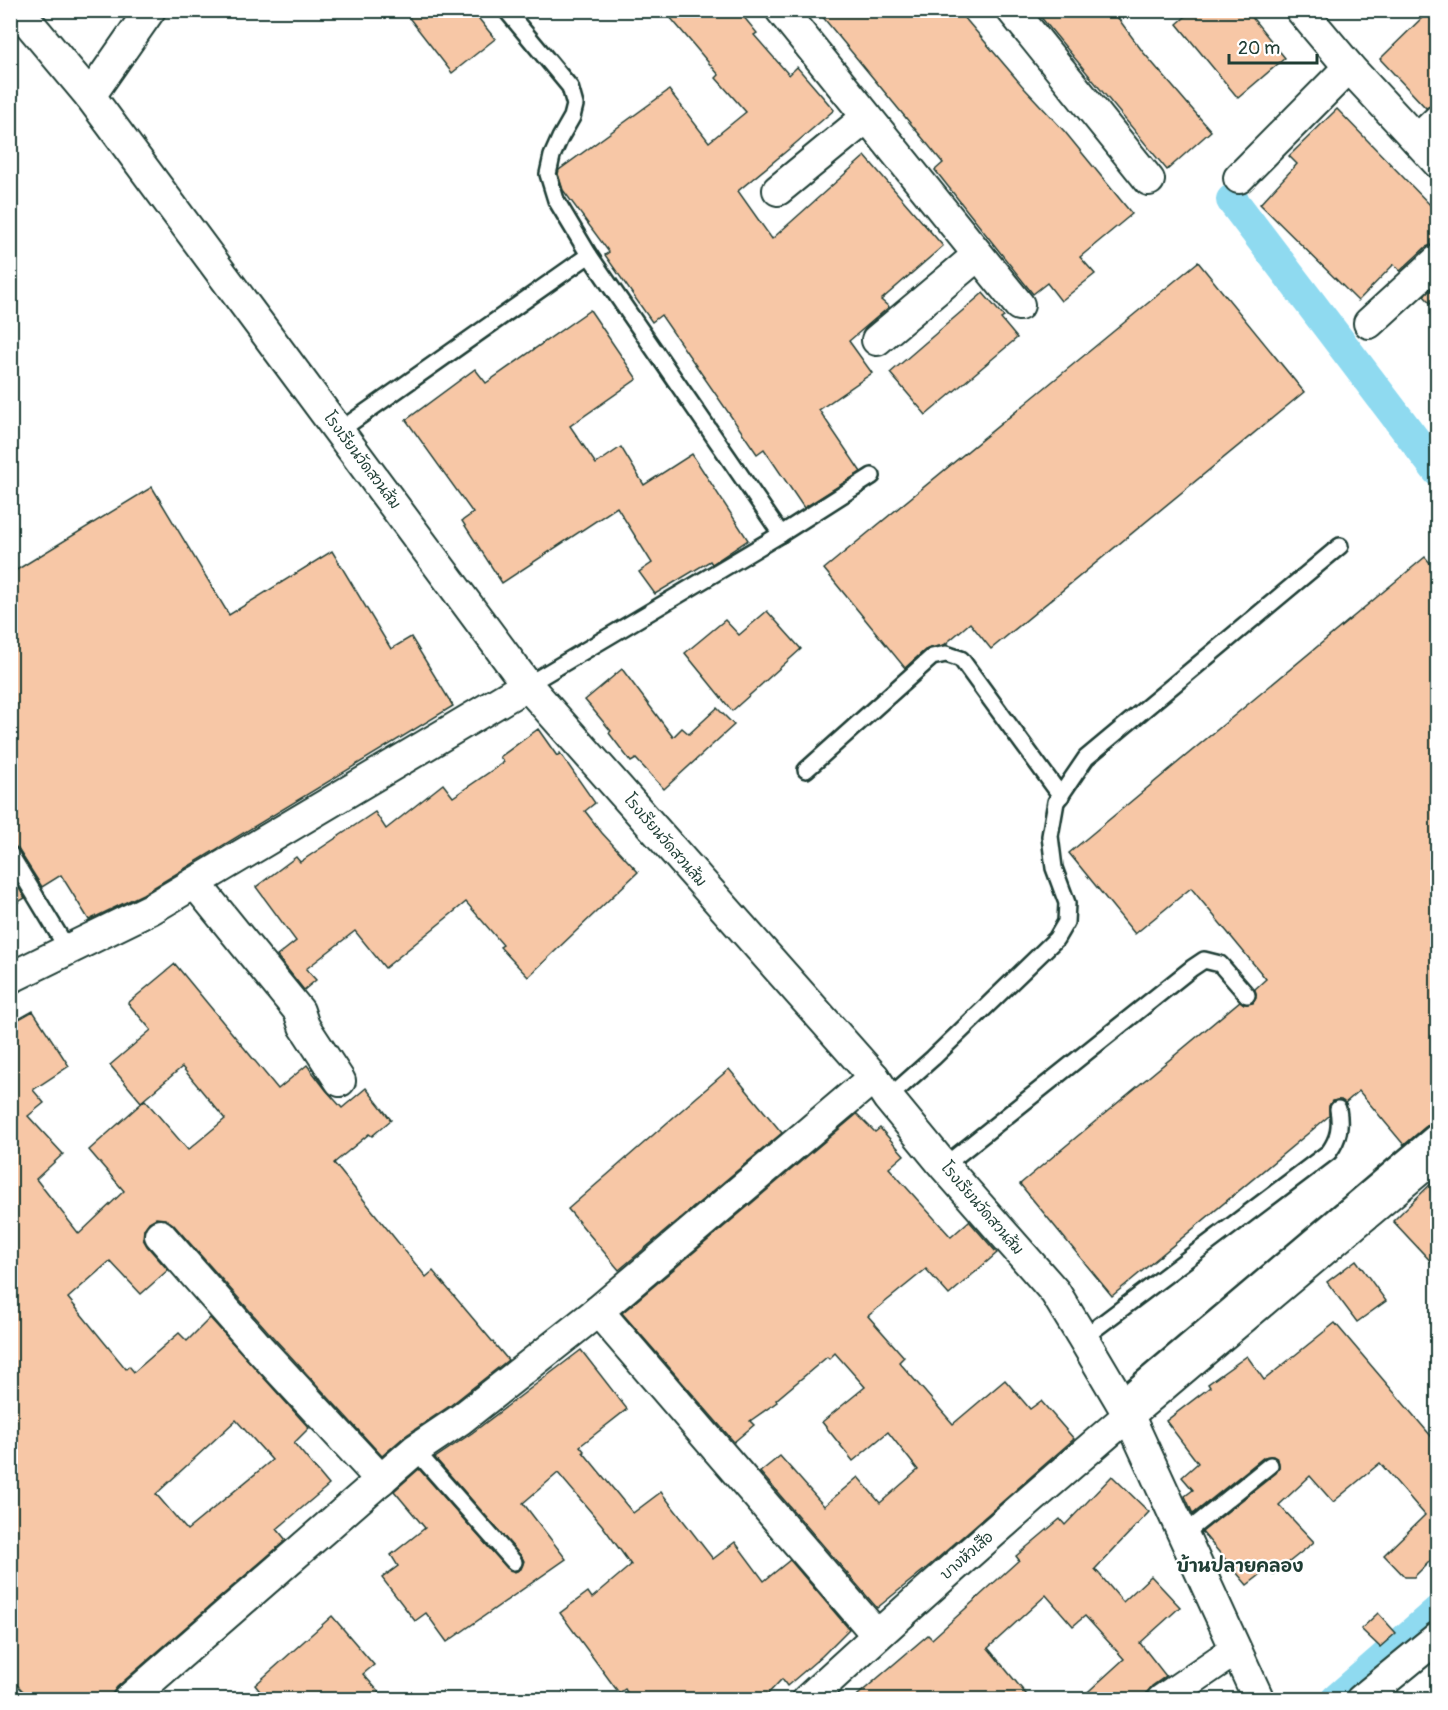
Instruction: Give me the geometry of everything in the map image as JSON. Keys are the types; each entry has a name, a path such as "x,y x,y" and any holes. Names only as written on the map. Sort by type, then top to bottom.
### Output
{"street":[{"name":"โรงเรียนวัดสวนส้ม","path":"18,10 90,96 527,685 881,1087 945,1166 1055,1292 1123,1407 1259,1700"},
{"path":"90,96 150,10"},
{"path":"1012,10 1149,180"},
{"path":"1301,10 1349,67 1427,130 1437,163"},
{"path":"790,14 867,117 1019,305"},
{"path":"1239,178 1349,67"},
{"path":"778,190 867,117"},
{"path":"877,340 978,255"},
{"path":"1370,323 1437,260"},
{"path":"10,978 151,909 527,685"},
{"path":"195,883 299,1011 304,1026 340,1081"},
{"path":"128,1700 415,1450 461,1419 881,1087"},
{"name":"บางหัวเสือ","path":"807,1700 1123,1407 1437,1154"},
{"path":"160,1235 259,1348 381,1480"},
{"path":"598,1311 877,1635"},
{"path":"1361,1700 1437,1637"},
{"path":"1162,1700 1235,1650"}],"lane":[{"path":"506,10 570,87 575,105 572,117 560,138 548,174 556,200 589,255 781,534"},
{"path":"339,431 589,255"},
{"path":"527,685 781,534 872,476"},
{"path":"881,1087 933,1058 1056,939 1066,922 1067,903 1054,868 1050,836 1056,802 1086,758 1340,546"},
{"path":"806,770 932,657 946,654 961,659 1061,796"},
{"path":"10,854 68,950"},
{"path":"945,1166 1204,960 1220,964 1247,995"},
{"path":"1083,1338 1329,1152 1338,1139 1340,1121 1338,1109"},
{"path":"1123,1407 1437,1129"},
{"path":"415,1450 514,1562"},
{"path":"1183,1535 1270,1465"}],"building":[{"path":"403,10 472,10 495,39 452,73"},
{"path":"664,10 738,10 757,33 754,35 789,75 797,67 834,110 738,191 772,239 865,156 943,246 881,300 889,307 849,341 872,373 819,410 861,472 804,508 764,449 757,454 661,315 652,322 605,255 609,252 563,190 558,174 559,170 669,90 709,142 746,112 716,78 719,75"},
{"path":"817,10 958,10 1065,132 1132,214 1080,257 1095,274 1061,301 1047,283 1033,294 935,170 943,163"},
{"path":"1035,10 1112,10 1143,52 1211,131 1167,170"},
{"path":"1193,10 1246,10 1285,58 1238,98 1177,24"},
{"path":"1430,10 1437,10 1437,103 1426,108 1380,59"},
{"path":"1337,109 1437,212 1437,243 1426,247 1400,271 1394,264 1358,301 1260,204 1297,164 1289,156"},
{"path":"1198,262 1304,392 991,649 970,623 944,645 925,650 905,668 824,569"},
{"path":"1437,284 1437,310 1424,296"},
{"path":"983,293 1004,317 1001,319 1017,338 926,415 890,373"},
{"path":"590,310 637,379 570,426 596,464 621,447 644,485 692,454 748,540 712,564 710,561 655,594 639,572 652,563 617,507 502,583 462,521 473,513 406,420 475,369 486,383"},
{"path":"152,487 229,615 332,551 391,649 411,637 453,706 143,894 89,920 61,875 42,887 18,849 10,844 10,574"},
{"path":"1425,557 1437,571 1437,1117 1404,1145 1359,1091 1345,1103 1341,1100 1332,1101 1329,1106 1329,1116 1112,1296 1020,1184 1240,1001 1244,1004 1253,1003 1256,998 1255,989 1266,979 1191,888 1135,934 1069,853"},
{"path":"767,611 801,649 732,711 685,653 725,620 739,635"},
{"path":"622,669 673,737 682,728 689,734 717,708 734,725 664,789 636,759 631,762 609,733 611,731 585,700"},
{"path":"538,729 557,756 560,753 595,803 585,811 638,872 528,977 500,947 503,945 466,902 385,968 355,931 306,969 316,980 304,990 277,956 296,941 256,887 296,857 300,862 375,812 386,829 443,784 453,797 504,762 500,757"},
{"path":"10,874 25,898 10,907"},
{"path":"175,964 278,1089 307,1065 342,1108 366,1088 391,1120 372,1136 369,1134 334,1163 426,1277 433,1271 508,1360 451,1405 405,1436 382,1456 173,1224 165,1219 156,1218 149,1222 144,1229 143,1239 168,1270 141,1294 110,1261 68,1298 126,1369 129,1366 134,1372 179,1333 187,1341 210,1318 309,1428 294,1443 329,1485 277,1529 286,1540 117,1687 111,1700 32,1700 10,1678 10,1024 33,1011 69,1066 33,1090 44,1103 28,1116 63,1154 36,1179 79,1234 124,1191 89,1150 145,1100 188,1150 225,1119 182,1067 141,1102 110,1065 151,1030 128,1003","holes":["236,1420 272,1460 187,1530 156,1494"]},
{"path":"729,1069 782,1133 619,1270 568,1209"},
{"path":"857,1114 875,1132 880,1128 904,1155 889,1168 951,1237 969,1221 997,1253 949,1295 926,1269 868,1316 904,1357 899,1362 953,1424 1005,1380 1030,1409 1041,1401 1074,1439 930,1565 877,1608 760,1472 780,1456 824,1506 858,1477 880,1503 918,1470 888,1432 853,1461 822,1422 865,1387 835,1353 829,1359 827,1357 776,1400 777,1402 750,1421 754,1425 734,1442 622,1313"},
{"path":"1437,1178 1437,1268 1393,1221"},
{"path":"1356,1260 1386,1301 1357,1322 1327,1282"},
{"path":"1335,1323 1437,1443 1437,1554 1414,1577 1405,1577 1384,1555 1425,1515 1380,1463 1333,1502 1310,1476 1279,1505 1314,1542 1273,1575 1268,1569 1247,1585 1202,1532 1276,1473 1279,1468 1278,1459 1273,1456 1264,1457 1193,1514 1185,1496 1193,1490 1182,1477 1198,1463 1166,1421 1210,1387 1208,1384 1247,1356 1264,1380"},
{"path":"581,1350 627,1409 580,1446 633,1513 661,1492 713,1559 735,1542 764,1581 790,1560 849,1629 787,1686 782,1679 762,1700 632,1700 625,1689 619,1693 560,1613 588,1592 592,1598 631,1565 602,1525 558,1473 523,1503 566,1559 447,1642 426,1613 415,1621 382,1578 398,1566 391,1555 425,1528 394,1491 419,1469 507,1568 515,1572 521,1569 524,1561 521,1556 435,1458 472,1433"},
{"path":"1112,1476 1149,1512 1095,1569 1123,1602 1151,1576 1180,1607 1140,1643 1166,1676 1152,1686 1145,1700 1079,1700 1124,1659 1085,1616 1073,1626 1046,1595 988,1648 1031,1700 852,1700 928,1635 932,1639 1019,1560 1016,1556 1060,1519 1065,1525"},
{"path":"1378,1613 1396,1633 1380,1647 1361,1629"},
{"path":"332,1616 374,1665 363,1674 386,1700 267,1700 255,1685"}],"waterway":[{"path":"1232,200 1438,471"},
{"path":"1336,1700 1438,1611"}],"district":[{"name":"บ้านปลายคลอง","path":"1240,1566"}]}
